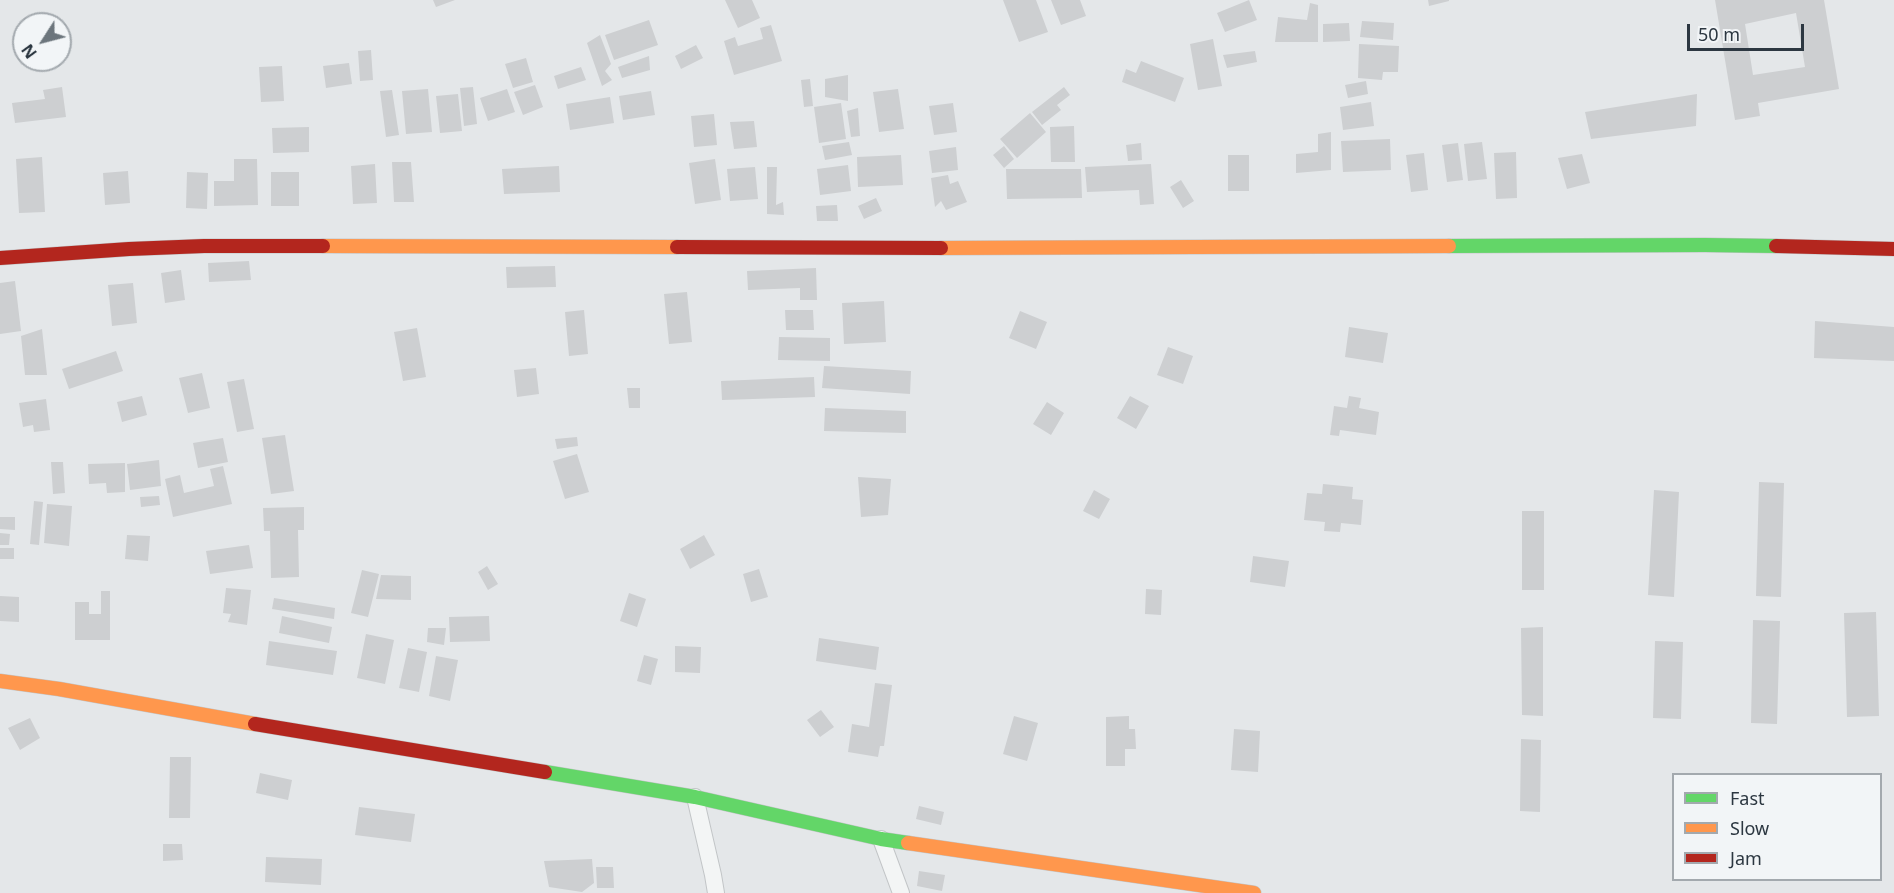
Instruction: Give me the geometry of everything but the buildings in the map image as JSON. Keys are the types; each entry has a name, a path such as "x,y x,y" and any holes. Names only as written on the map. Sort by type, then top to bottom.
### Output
{"street":[{"path":"0,258 204,246 947,248 1705,245 1894,249"},
{"path":"0,681 695,797 881,839 1254,893"},
{"path":"695,797 716,893"},
{"path":"881,839 901,893"}],"traffic: fast":[{"path":"1449,246 1776,246"},
{"path":"545,772 695,797 908,843"}],"traffic: slow":[{"path":"323,246 677,247"},
{"path":"941,248 1449,246"},
{"path":"0,681 59,689 255,724"},
{"path":"908,843 1254,893"}],"traffic: jam":[{"path":"0,258 204,246 323,246"},
{"path":"1776,246 1894,249"},
{"path":"677,247 941,248"},
{"path":"255,724 545,772"}]}
